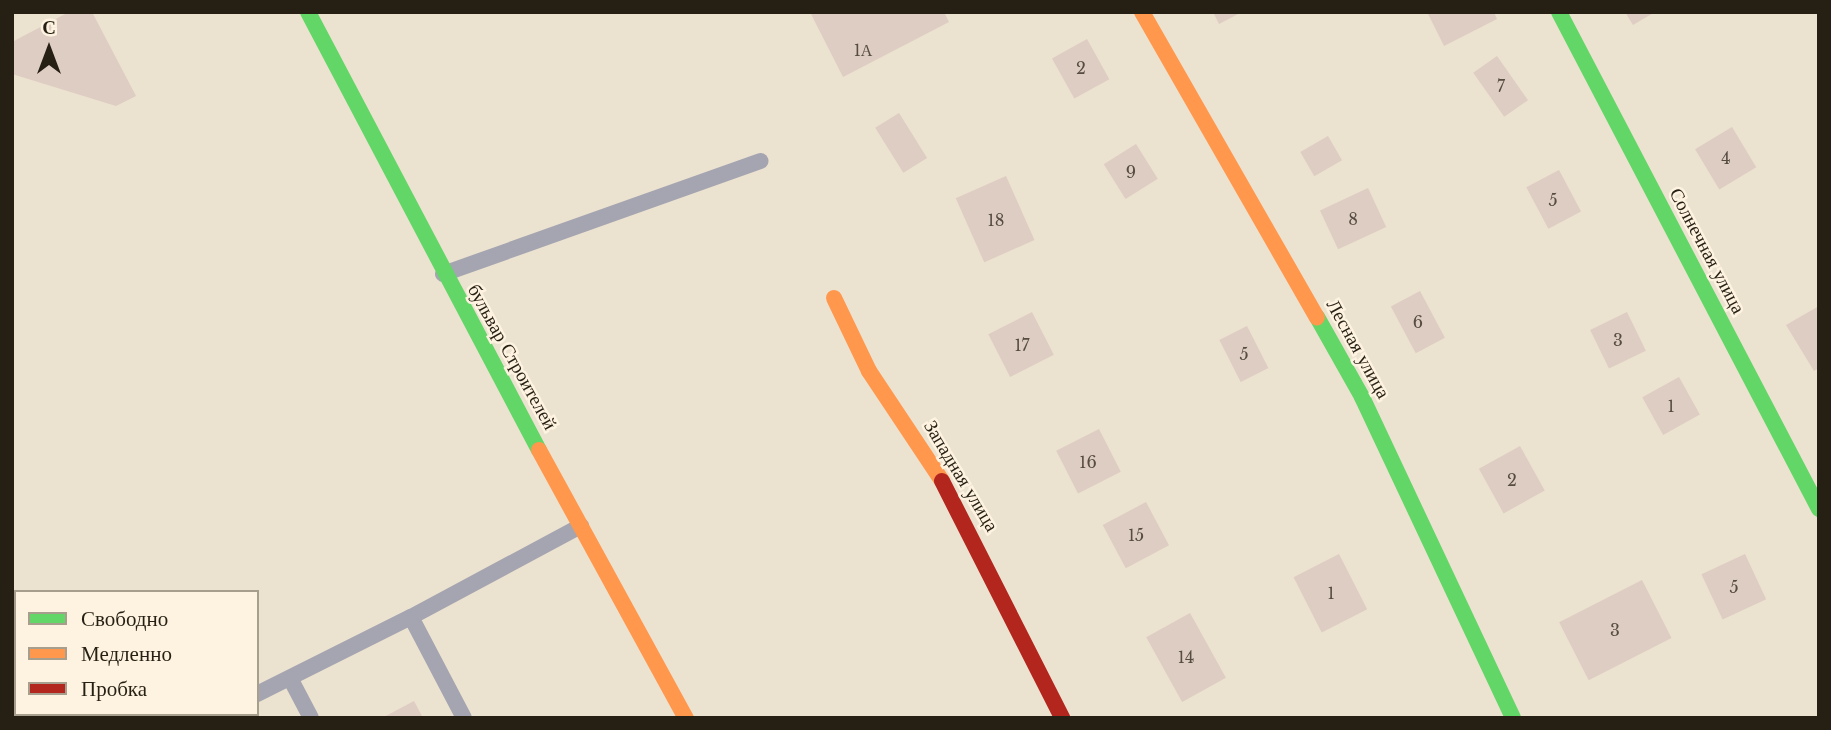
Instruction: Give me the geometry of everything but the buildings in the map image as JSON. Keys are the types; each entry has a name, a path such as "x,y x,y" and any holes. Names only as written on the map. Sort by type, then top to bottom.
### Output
{"street":[{"name":"бульвар Строителей","path":"308,12 443,274 686,718"},
{"name":"Лесная улица","path":"1142,12 1362,397 1513,718"},
{"name":"Солнечная улица","path":"1559,12 1819,509"},
{"name":"Западная улица","path":"834,298 869,371 956,501 1062,718"}],"lane":[{"path":"443,274 761,161"},
{"path":"259,693 411,617 581,526"},
{"path":"411,617 464,718"},
{"path":"290,677 311,718"}],"traffic: fast":[{"path":"308,12 539,450"},
{"path":"1559,12 1819,509"},
{"path":"1317,317 1362,397 1513,718"}],"traffic: slow":[{"path":"1142,12 1317,317"},
{"path":"834,298 869,371 942,481"},
{"path":"539,450 686,718"}],"traffic: jam":[{"path":"942,481 1062,718"}]}
